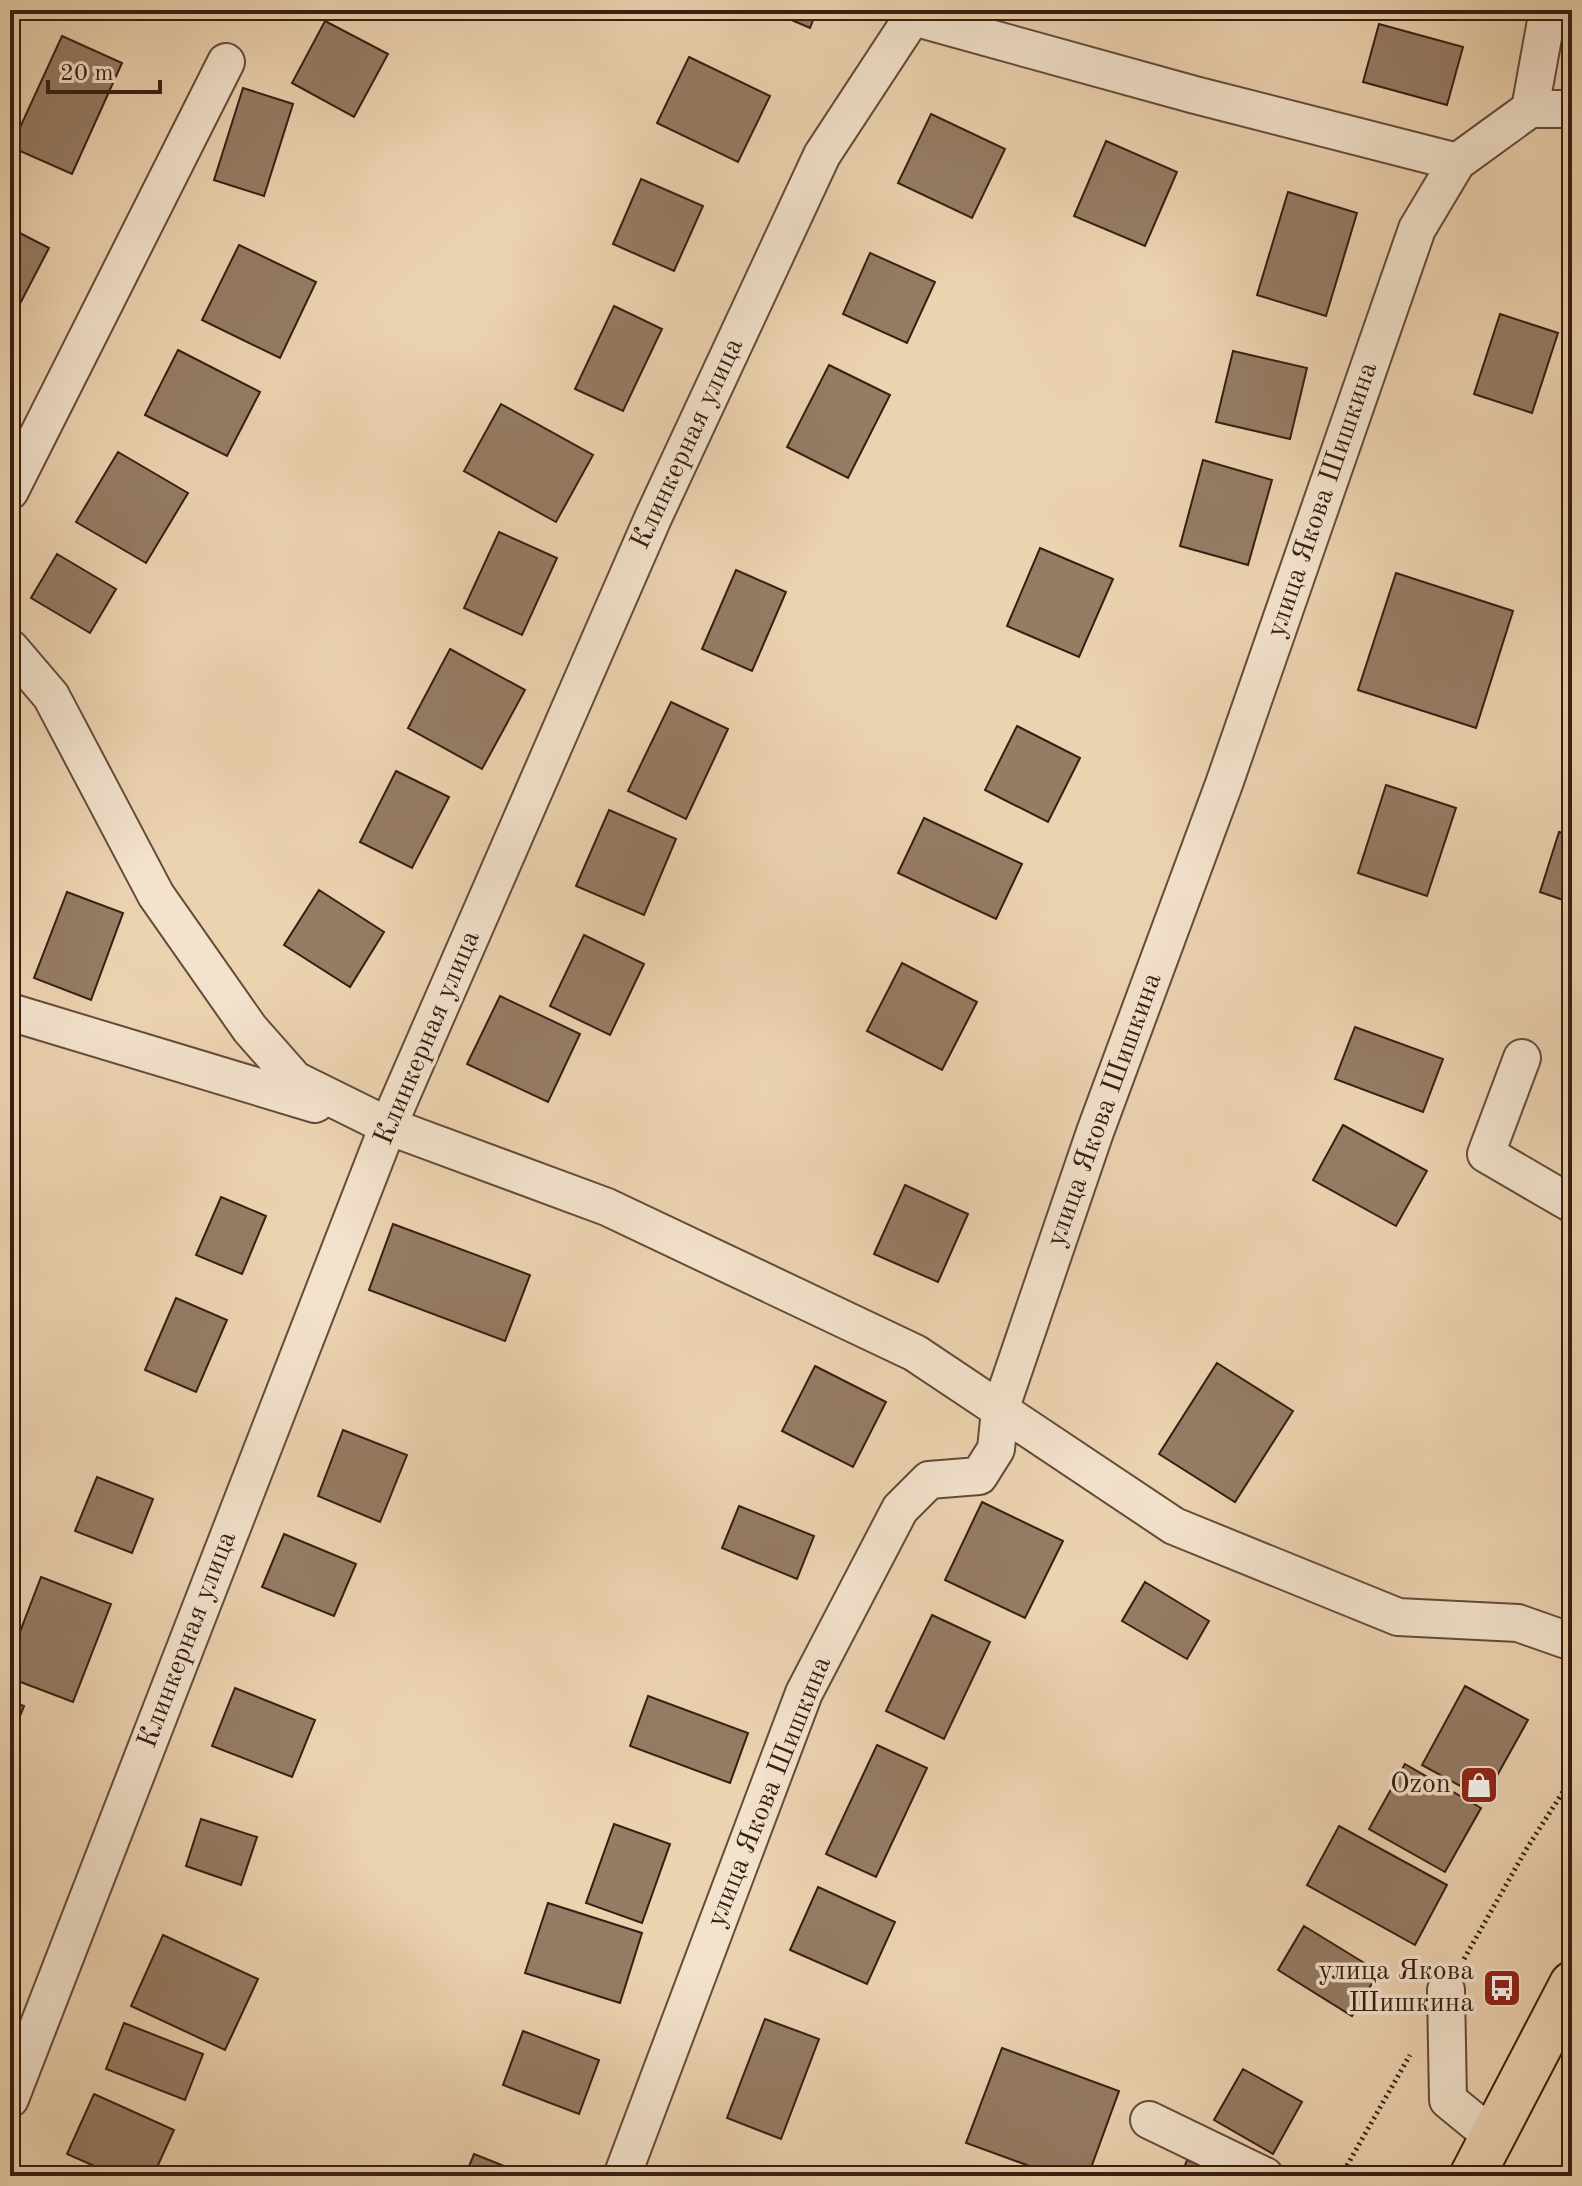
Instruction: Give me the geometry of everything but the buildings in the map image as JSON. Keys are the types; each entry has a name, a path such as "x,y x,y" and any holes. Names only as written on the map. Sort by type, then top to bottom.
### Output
{"main road":[{"path":"1472,2176 1572,1984"}],"street":[{"path":"1548,10 1530,109 1572,109"},
{"path":"915,14 1195,95 1457,162"},
{"name":"Клинкерная улица","path":"10,2099 388,1126 653,518 822,155 915,14"},
{"path":"10,491 226,62"},
{"name":"улица Якова Шишкина","path":"622,2176 804,1693 900,1509 929,1480 979,1476 996,1449 1000,1410 1095,1132 1224,784 1417,229 1457,162 1530,109"},
{"path":"10,648 51,696 156,895 250,1029 295,1080 388,1126"},
{"path":"10,1012 388,1126 607,1207 915,1353 1174,1526 1398,1617 1518,1623 1572,1642"},
{"path":"1522,1058 1486,1154 1572,1204"},
{"path":"1446,1990 1448,2100 1492,2136"},
{"path":"1149,2120 1265,2176"}],"path":[{"path":"1527,1848 1572,1778"}],"place":[{"name":"Ozon","path":"1479,1785"},
{"name":"улица Якова Шишкина","path":"1502,1988"}]}
